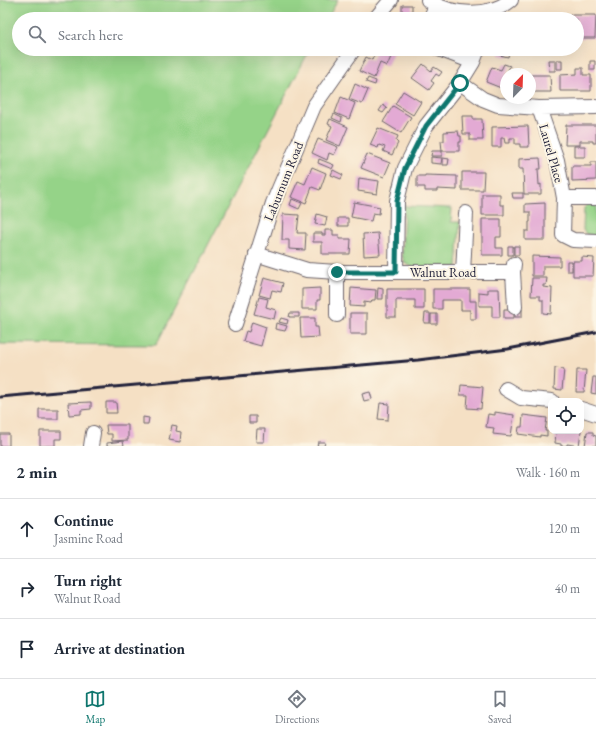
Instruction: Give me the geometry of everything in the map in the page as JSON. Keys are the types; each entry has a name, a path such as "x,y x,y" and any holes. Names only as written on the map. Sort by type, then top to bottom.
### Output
{"street":[{"path":"381,12 391,0"},
{"path":"490,12 503,7 511,0"},
{"path":"432,3 457,12"},
{"name":"Laburnum Road","path":"235,324 273,203 314,106 349,56"},
{"path":"396,272 397,201 405,168 426,126 460,83 476,56"},
{"path":"460,83 483,99 498,105 539,108 596,107"},
{"name":"Laurel Place","path":"539,108 557,160 564,198 563,235 573,240 596,241"},
{"name":"Laurel Place","path":"564,198 596,198"},
{"path":"463,273 466,213"},
{"name":"Walnut Road","path":"256,254 307,270 337,272 463,273 513,267 516,307"},
{"path":"337,272 337,315"},
{"path":"506,389 521,398 548,401"},
{"path":"584,410 596,414"}],"green space":[{"path":"0,0 338,0 331,12 12,12 12,56 306,56 156,345 0,344"},
{"path":"589,202 596,202 596,236 586,234 583,230 584,208"},
{"path":"404,206 452,208 451,222 460,222 457,267 414,268 405,263 402,255"}],"building":[{"path":"402,5 412,5 412,12 402,12"},
{"path":"584,15 596,15 595,38 584,38"},
{"path":"374,56 391,56 387,66 380,63 374,78 359,71 366,57 372,60"},
{"path":"548,60 555,60 555,71 549,71"},
{"path":"557,60 562,60 562,69 557,69"},
{"path":"590,61 595,61 595,70 590,70"},
{"path":"423,64 431,71 434,67 442,72 439,76 436,74 431,81 434,83 429,90 412,78"},
{"path":"504,64 510,66 509,68 502,68"},
{"path":"492,67 500,70 500,88 486,82"},
{"path":"577,68 583,68 583,75 591,75 591,91 560,91 560,75 577,74"},
{"path":"536,75 550,75 551,92 536,92"},
{"path":"368,78 376,81 375,85 366,82"},
{"path":"355,84 368,90 362,104 349,99"},
{"path":"403,91 421,102 413,115 395,104"},
{"path":"341,97 355,103 349,119 335,113"},
{"path":"383,105 387,108 383,113 379,111"},
{"path":"393,106 411,117 401,133 383,122"},
{"path":"334,114 342,118 341,122 332,118"},
{"path":"462,116 473,116 473,119 482,119 483,140 470,140 470,134 463,134"},
{"path":"330,119 348,127 340,146 326,140 332,126 328,124"},
{"path":"566,125 596,125 596,143 593,143 593,141 580,141 580,145 565,145"},
{"path":"528,126 529,147 520,147 520,144 515,144 515,138 510,138 510,143 505,143 504,138 501,138 501,147 492,147 492,127"},
{"path":"378,128 398,136 396,141 398,143 392,155 383,151 385,147 379,145 378,148 370,145"},
{"path":"458,131 459,136 461,136 459,151 442,151 441,141 444,141 444,132"},
{"path":"318,139 338,147 334,155 329,153 327,160 312,153"},
{"path":"574,146 585,146 585,157 574,157"},
{"path":"432,151 442,151 442,156 431,156"},
{"path":"367,154 390,163 384,177 361,168"},
{"path":"431,157 442,158 441,164 431,163"},
{"path":"443,158 449,159 448,165 443,165"},
{"path":"540,158 541,169 538,169 541,194 524,194 523,169 519,169 519,159"},
{"path":"319,159 334,165 332,169 318,163"},
{"path":"591,162 596,162 596,180 572,181 572,166 591,166"},
{"path":"312,167 326,173 320,190 312,187 306,203 291,197 298,181 305,184"},
{"path":"333,170 343,175 341,179 331,175"},
{"path":"462,172 484,172 483,190 462,190"},
{"path":"417,176 457,176 457,190 437,189 437,191 425,191 425,187 417,187"},
{"path":"359,178 379,181 377,194 358,191"},
{"path":"512,193 523,193 523,198 513,198"},
{"path":"482,194 500,194 500,205 504,205 504,215 482,215"},
{"path":"292,199 302,203 299,209 290,205"},
{"path":"354,202 380,207 379,214 373,213 371,221 351,217"},
{"path":"545,203 545,240 525,240 525,231 529,231 530,212 525,212 525,204"},
{"path":"283,214 299,215 297,233 306,233 305,250 289,249 289,240 282,240"},
{"path":"317,214 327,217 325,226 315,224"},
{"path":"338,218 348,218 348,226 338,226"},
{"path":"482,219 501,219 501,237 496,237 496,248 502,248 502,255 482,255"},
{"path":"325,230 333,230 333,235 339,235 339,239 351,239 350,254 322,254 322,242 313,242 313,233 322,233 322,235 325,235"},
{"path":"378,233 380,255 364,256 363,234"},
{"path":"508,246 513,246 513,255 508,255"},
{"path":"514,246 519,246 519,255 514,255"},
{"path":"532,256 560,257 560,266 543,266 543,276 532,276"},
{"path":"582,257 594,258 593,276 573,276 573,261 582,261"},
{"path":"567,261 572,261 572,271 567,271"},
{"path":"264,278 283,283 281,292 272,290 270,298 259,295"},
{"path":"532,278 547,278 546,285 543,285 543,287 552,288 551,314 543,313 543,300 540,300 540,296 531,296"},
{"path":"320,288 320,300 317,300 317,309 302,309 302,289"},
{"path":"351,288 376,290 375,300 372,300 371,303 364,302 364,307 350,306"},
{"path":"378,288 383,289 383,299 377,299"},
{"path":"387,289 424,289 424,309 415,309 415,300 396,300 396,317 387,317"},
{"path":"433,289 470,289 470,301 476,301 476,319 470,319 470,310 461,310 461,300 442,300 442,309 433,309"},
{"path":"488,289 499,289 500,317 492,317 492,306 479,306 479,292 488,293"},
{"path":"259,297 268,299 266,307 276,310 274,319 254,314"},
{"path":"504,309 514,309 514,318 504,318"},
{"path":"515,309 522,309 522,317 515,317"},
{"path":"290,313 299,313 299,317 289,317"},
{"path":"350,313 367,313 367,334 350,334"},
{"path":"425,313 430,313 430,323 424,323"},
{"path":"431,314 437,314 437,324 431,324"},
{"path":"281,318 288,320 287,324 279,322"},
{"path":"300,318 315,318 315,327 318,327 319,337 301,338"},
{"path":"252,322 266,327 261,346 243,341 246,331 249,332"},
{"path":"276,323 287,326 285,331 275,329"},
{"path":"555,368 564,369 562,390 554,389"},
{"path":"577,370 586,370 584,392 576,392"},
{"path":"593,377 596,377 596,394 591,393"},
{"path":"461,385 483,387 481,409 467,408 468,395 460,395"},
{"path":"370,392 372,399 364,401 362,394"},
{"path":"91,402 91,409 81,410 81,414 69,415 68,403"},
{"path":"106,402 116,402 117,413 106,413"},
{"path":"380,403 389,404 388,420 378,419"},
{"path":"39,409 58,409 58,419 39,419"},
{"path":"495,412 514,415 511,436 493,434 494,428 486,427 488,414 495,415"},
{"path":"523,415 547,418 545,431 547,431 547,436 540,435 540,437 518,434 519,427 522,427"},
{"path":"249,416 256,416 256,423 249,423"},
{"path":"143,417 149,418 148,424 143,424"},
{"path":"106,425 128,425 128,440 112,441 112,434 107,434"},
{"path":"172,425 177,426 176,431 181,432 180,442 169,440"},
{"path":"257,429 265,429 264,442 256,442"},
{"path":"40,431 61,431 61,439 55,439 55,446 40,446"},
{"path":"587,432 593,432 593,435 596,436 596,446 585,446"},
{"path":"0,434 9,434 9,446 0,446"},
{"path":"556,434 581,434 579,446 567,444 567,446 561,446 561,444 555,443"},
{"path":"123,441 124,446 107,446 107,443"},
{"path":"318,442 325,442 324,446 317,446"}],"railway":[{"path":"0,397 418,360 508,349 596,332"}],"route":[{"path":"337,272 396,272 397,201 405,168 426,126 460,83"}]}
